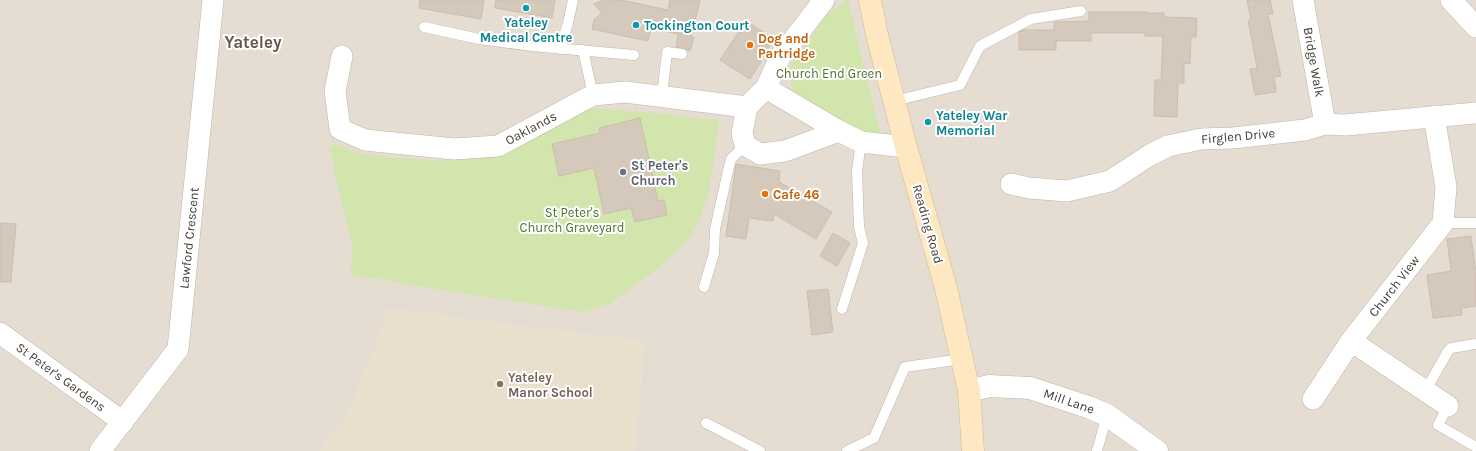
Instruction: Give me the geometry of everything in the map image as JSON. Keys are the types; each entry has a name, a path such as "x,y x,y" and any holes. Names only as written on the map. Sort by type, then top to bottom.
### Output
{"main road":[{"name":"Reading Road","path":"870,0 877,35 906,147 946,288 969,391 973,451"}],"street":[{"name":"Lawford Crescent","path":"100,451 178,348 213,0"},
{"path":"824,0 780,57 766,88 747,107 742,133 745,145 760,154 785,151 839,132"},
{"name":"Bridge Walk","path":"1303,0 1325,124"},
{"path":"1451,0 1476,27"},
{"name":"Oaklands","path":"342,56 335,91 340,129 365,140 454,149 498,146 593,95 625,92 747,107"},
{"path":"766,88 839,132 861,142 906,147"},
{"name":"Firglen Drive","path":"1011,184 1029,188 1067,191 1110,181 1150,155 1168,146 1200,139 1233,138 1305,130 1325,124 1345,124 1476,113"},
{"path":"1434,116 1446,187 1443,223"},
{"name":"Church View","path":"1313,399 1351,341 1443,223"},
{"name":"St Peter's Gardens","path":"0,333 123,422"},
{"path":"1351,341 1448,406"},
{"name":"Mill Lane","path":"969,391 989,386 1030,388 1088,407 1107,415 1157,451"}],"lane":[{"path":"560,49 573,0"},
{"path":"894,101 960,85 980,46 1031,19 1080,11"},
{"path":"424,27 479,39 634,56"},
{"path":"583,50 593,95"},
{"path":"662,96 667,52 682,54"},
{"path":"842,309 863,244 859,227 857,171 861,142"},
{"path":"704,287 714,253 715,229 731,159 745,145"},
{"path":"1443,223 1476,223"},
{"path":"1426,390 1451,348 1476,344"},
{"path":"847,451 874,438 905,367 962,359"},
{"path":"1448,406 1438,425 1476,447"},
{"path":"1097,451 1107,415"},
{"path":"706,423 760,451"}],"shaded area":[{"path":"0,0 1476,0 1476,451 634,451 644,342 387,309 374,351 347,416 319,451 0,451"},
{"name":"Yateley Manor School","path":"386,309 644,342 634,451 319,451 347,416 374,351"}],"green space":[{"name":"Church End Green","path":"847,0 882,139 872,139 820,113 792,90 790,66 827,15"},
{"name":"St Peter's Church Graveyard","path":"584,107 658,113 696,119 719,119 708,194 700,218 690,237 658,268 611,303 584,312 350,275 352,243 334,171 333,159 329,149 334,144 356,153 383,157 438,161 475,159 494,156"}],"building":[{"path":"420,0 484,0 481,19 419,8"},
{"path":"496,0 555,0 552,18 495,8"},
{"name":"Tockington Court","path":"604,0 621,0 668,10 670,0 700,0 691,37 694,37 690,51 676,47 678,34 651,28 648,41 592,29 594,20 602,13 594,4"},
{"path":"1247,0 1270,0 1273,14 1268,14 1281,76 1274,77 1276,92 1255,95 1250,69 1257,68 1248,20 1251,20"},
{"path":"1089,12 1147,12 1164,13 1164,17 1197,18 1196,37 1191,37 1190,64 1184,63 1184,83 1178,83 1177,117 1154,116 1155,80 1161,80 1163,36 1145,36 1145,33 1091,33 1091,41 1056,41 1056,50 1019,50 1019,32 1024,30 1054,30 1054,22 1089,21"},
{"name":"Dog and Partridge","path":"746,21 774,39 750,79 720,60"},
{"name":"St Peter's Church","path":"640,118 658,201 664,200 667,215 635,222 631,208 604,214 594,168 559,176 552,144 600,133 599,128"},
{"path":"736,164 780,171 779,182 832,212 816,239 774,214 773,221 749,218 746,239 726,236"},
{"path":"0,223 16,224 11,282 0,282"},
{"path":"833,233 850,243 837,266 820,256"},
{"path":"1471,236 1475,267 1476,266 1476,306 1461,308 1462,315 1433,318 1427,275 1451,271 1447,239"},
{"path":"828,289 833,332 812,335 807,291"}],"place":[{"name":"Yateley Medical Centre","path":"526,8"},
{"name":"Tockington Court","path":"636,25"},
{"name":"Dog and Partridge","path":"750,45"},
{"name":"Yateley War Memorial","path":"928,122"},
{"name":"St Peter's Church","path":"623,172"},
{"name":"Cafe 46","path":"765,194"},
{"name":"Yateley Manor School","path":"500,384"}],"district":[{"name":"Yateley","path":"253,42"}]}
